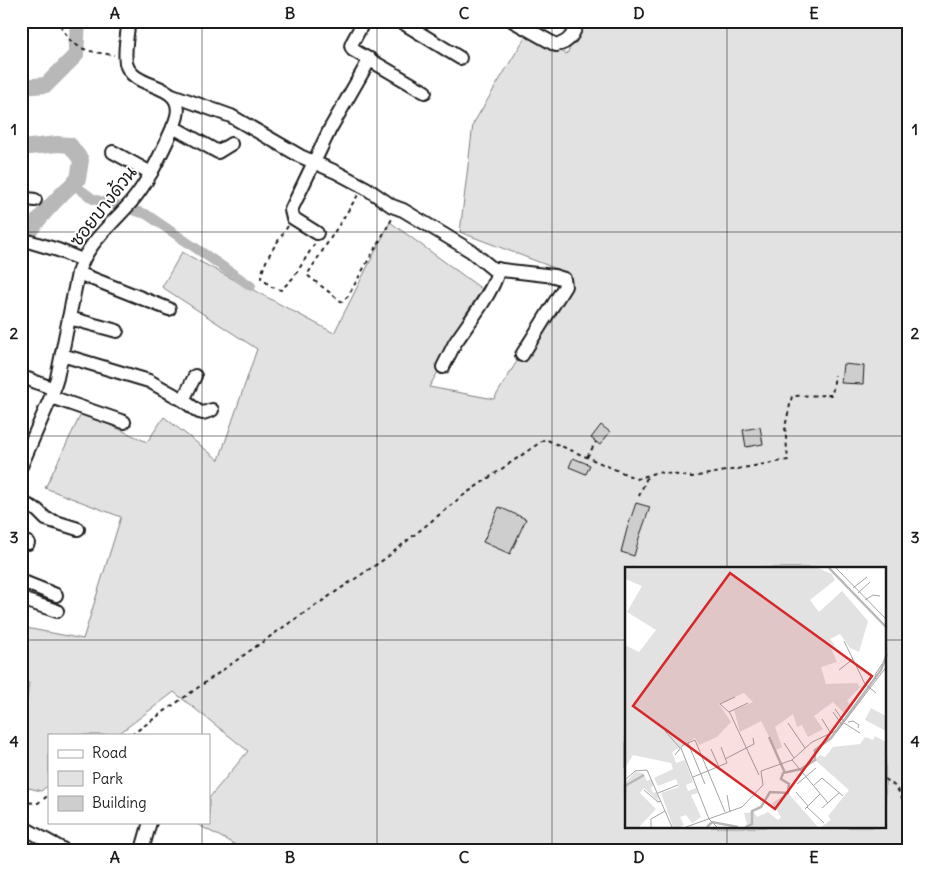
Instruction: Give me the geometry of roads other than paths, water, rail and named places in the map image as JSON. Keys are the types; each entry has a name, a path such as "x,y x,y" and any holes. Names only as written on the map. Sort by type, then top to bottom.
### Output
{"street":[{"path":"130,21 126,64 135,77 172,95 232,116 300,156 366,188 392,206 404,210 471,251 489,267 564,279 566,281 565,286 522,355"},
{"path":"364,21 351,46 353,50 425,92"},
{"path":"400,21 460,58"},
{"path":"513,21 556,45 564,44 569,40 578,21"},
{"path":"317,232 293,218 291,210 330,129 370,59"},
{"name":"ซอยบางด้วน","path":"21,466 52,393 62,356 82,260 92,244 132,200 151,173 177,116 178,107 172,95"},
{"path":"173,127 218,152 231,144"},
{"path":"112,152 151,173"},
{"path":"21,198 35,200"},
{"path":"25,240 82,260"},
{"path":"443,367 454,346 490,290 498,269"},
{"path":"78,273 169,309"},
{"path":"70,318 117,331"},
{"path":"62,356 149,381 183,400 199,412 212,410"},
{"path":"183,400 195,376"},
{"path":"28,379 52,393 124,422"},
{"path":"21,502 37,510 46,519 78,529"},
{"path":"21,581 56,595"},
{"path":"21,599 57,611"},
{"path":"21,824 26,829 64,850"},
{"path":"142,850 149,824"}],"waterway":[{"path":"21,87 46,85 76,55 78,21"},
{"path":"21,148 57,144 70,145 81,160 78,179 48,209 21,242"},
{"path":"73,184 93,199 146,214 251,286"}]}
